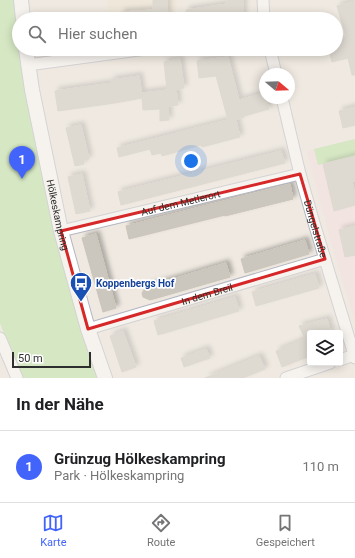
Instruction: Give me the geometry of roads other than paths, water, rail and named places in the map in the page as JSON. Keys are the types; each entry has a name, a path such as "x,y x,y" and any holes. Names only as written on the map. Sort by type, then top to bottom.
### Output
{"street":[{"path":"21,0 22,12"},
{"path":"263,0 264,12"},
{"name":"Hölkeskampring","path":"27,56 36,110 61,231 88,329 105,378"},
{"path":"28,65 94,56"},
{"path":"272,56 275,68"},
{"name":"Düngelstraße","path":"283,104 300,174 354,357"},
{"name":"Auf dem Metlerort","path":"61,231 300,174"},
{"name":"In dem Breil","path":"88,329 325,259"},
{"path":"0,338 17,378"},
{"path":"343,359 354,357"},
{"path":"286,378 321,366"}],"place":[{"name":"Grünzug Hölkeskampring","path":"22,179"},
{"name":"Koppenbergs Hof","path":"81,302"}]}
